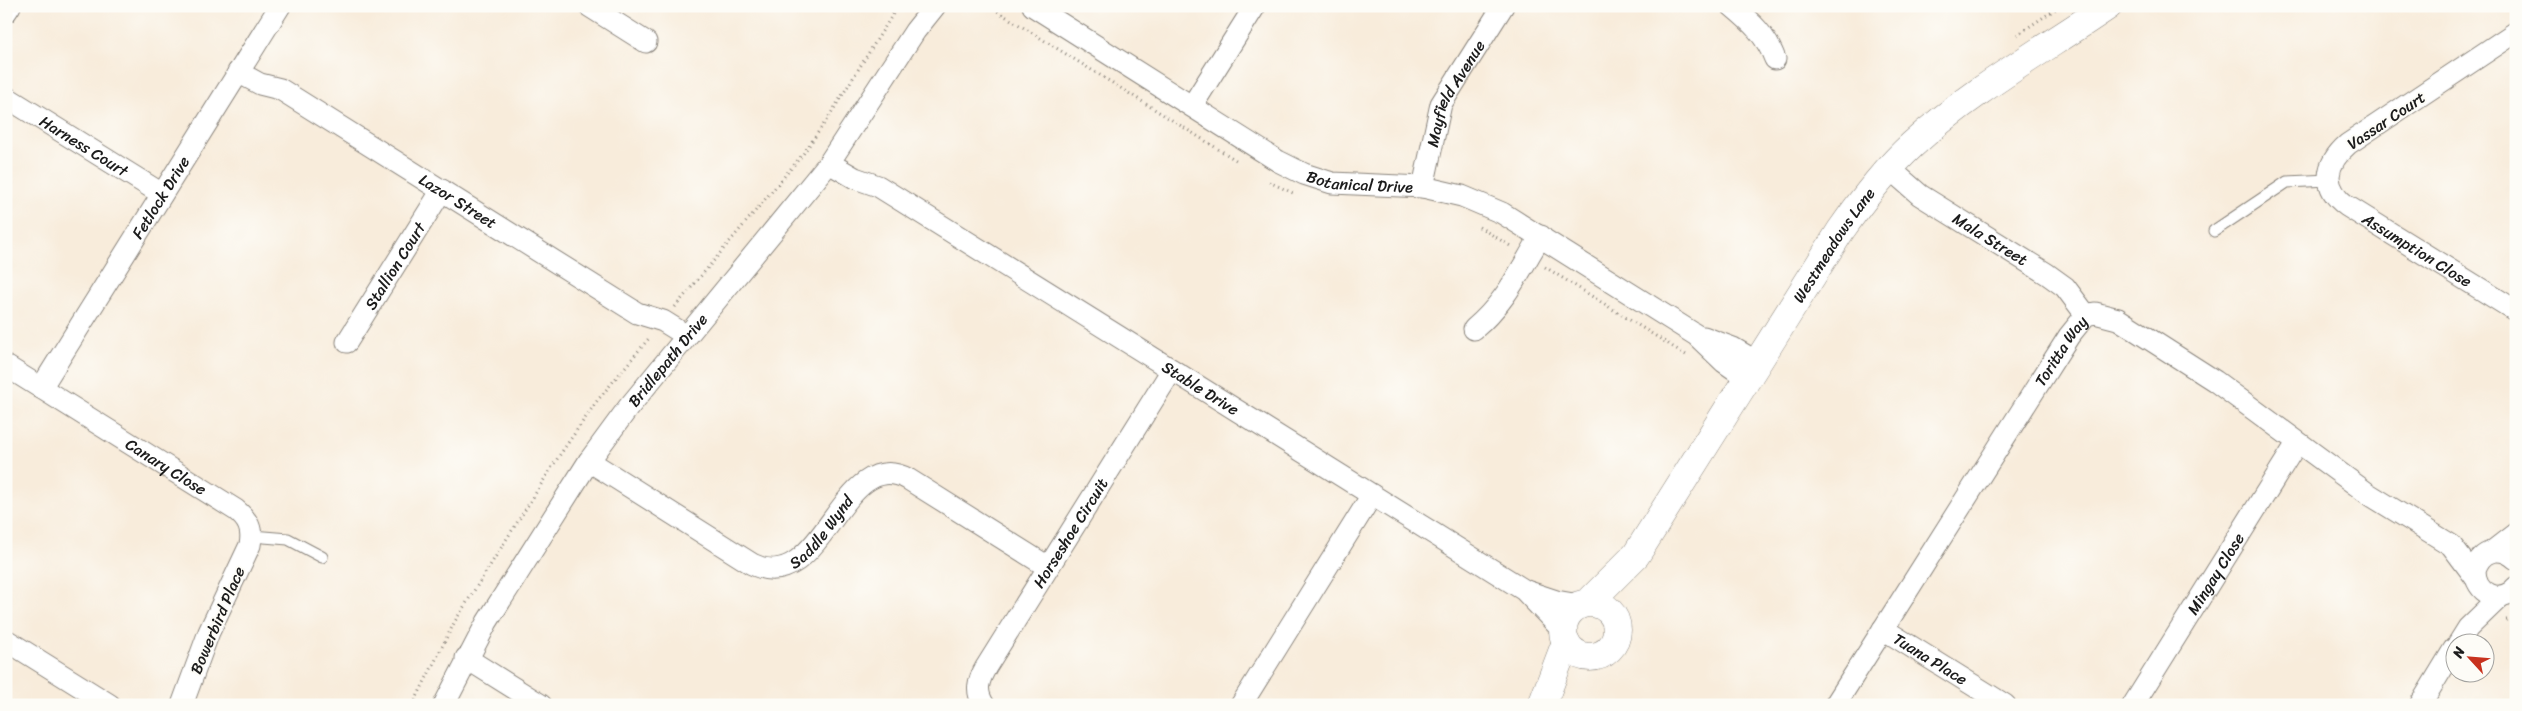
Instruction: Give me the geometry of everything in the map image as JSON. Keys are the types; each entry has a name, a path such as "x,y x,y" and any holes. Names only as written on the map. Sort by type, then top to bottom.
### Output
{"street":[{"path":"6,12 10,6"},
{"name":"Fetlock Drive","path":"40,388 280,6"},
{"path":"589,6 646,42"},
{"name":"Bridlepath Drive","path":"915,30 925,6"},
{"name":"Bridlepath Drive","path":"444,705 466,658 589,461 834,156 915,30 935,6"},
{"name":"Botanical Drive","path":"1033,6 1278,161 1304,174 1332,183 1423,187 1462,196 1502,213 1696,335 1724,362 1752,370"},
{"path":"1192,106 1255,6"},
{"name":"Mayfield Avenue","path":"1423,187 1442,104 1503,6"},
{"path":"1732,6 1756,26 1770,46 1775,59"},
{"name":"Westmeadows Lane","path":"1616,621 1622,596 1636,555 1841,230 1889,168 1943,118 2108,6"},
{"name":"Vassar Court","path":"2329,180 2333,160 2348,144 2516,32"},
{"name":"Lazor Street","path":"242,66 267,73 280,89 637,313 654,332 682,343"},
{"name":"Harness Court","path":"6,97 162,194"},
{"name":"Stable Drive","path":"834,156 867,173 878,186 1524,590 1556,601 1584,604"},
{"name":"Mala Street","path":"1889,168 1920,195 2047,274 2064,287 2086,315"},
{"name":"Assumption Close","path":"2329,180 2332,193 2347,206 2516,311"},
{"name":"Stallion Court","path":"348,342 442,190"},
{"path":"1474,329 1491,315 1506,297 1541,236"},
{"name":"Toritta Way","path":"1835,705 2069,336 2086,315 2095,313 2118,319 2215,381 2297,443 2368,493 2451,546 2476,581"},
{"name":"Canary Close","path":"6,366 236,510 249,524 252,536"},
{"name":"Horseshoe Circuit","path":"978,703 978,682 986,667 1172,370"},
{"name":"Mingay Close","path":"2133,705 2297,443"},
{"name":"Saddle Wynd","path":"589,461 752,564 770,570 780,570 796,561 863,484 870,478 886,472 908,479 1048,567"},
{"path":"1241,705 1372,495"},
{"path":"2464,634 2476,581 2477,562 2516,533"},
{"name":"Bowerbird Place","path":"182,705 209,632 250,545 252,536"},
{"name":"Toritta Way","path":"2451,546 2510,554 2516,559"},
{"name":"Westmeadows Lane","path":"1584,604 1636,555"},
{"path":"2476,581 2484,592 2510,593"},
{"name":"Stable Drive","path":"1524,590 1564,637"},
{"path":"2465,634 2510,593"},
{"path":"1544,702 1564,637 1568,614 1584,604 1606,607 1616,621 1616,638 1613,645 1599,656 1591,657 1576,653 1564,637"},
{"name":"Tuana Place","path":"1883,629 2005,705"},
{"path":"6,640 110,705"},
{"path":"1544,702 1591,657"},
{"path":"466,658 541,705"},
{"path":"2420,705 2444,665"}],"lane":[{"path":"2214,231 2287,182 2329,180"},
{"path":"252,536 288,539 322,557"}],"path":[{"path":"2017,35 2060,6"}]}
